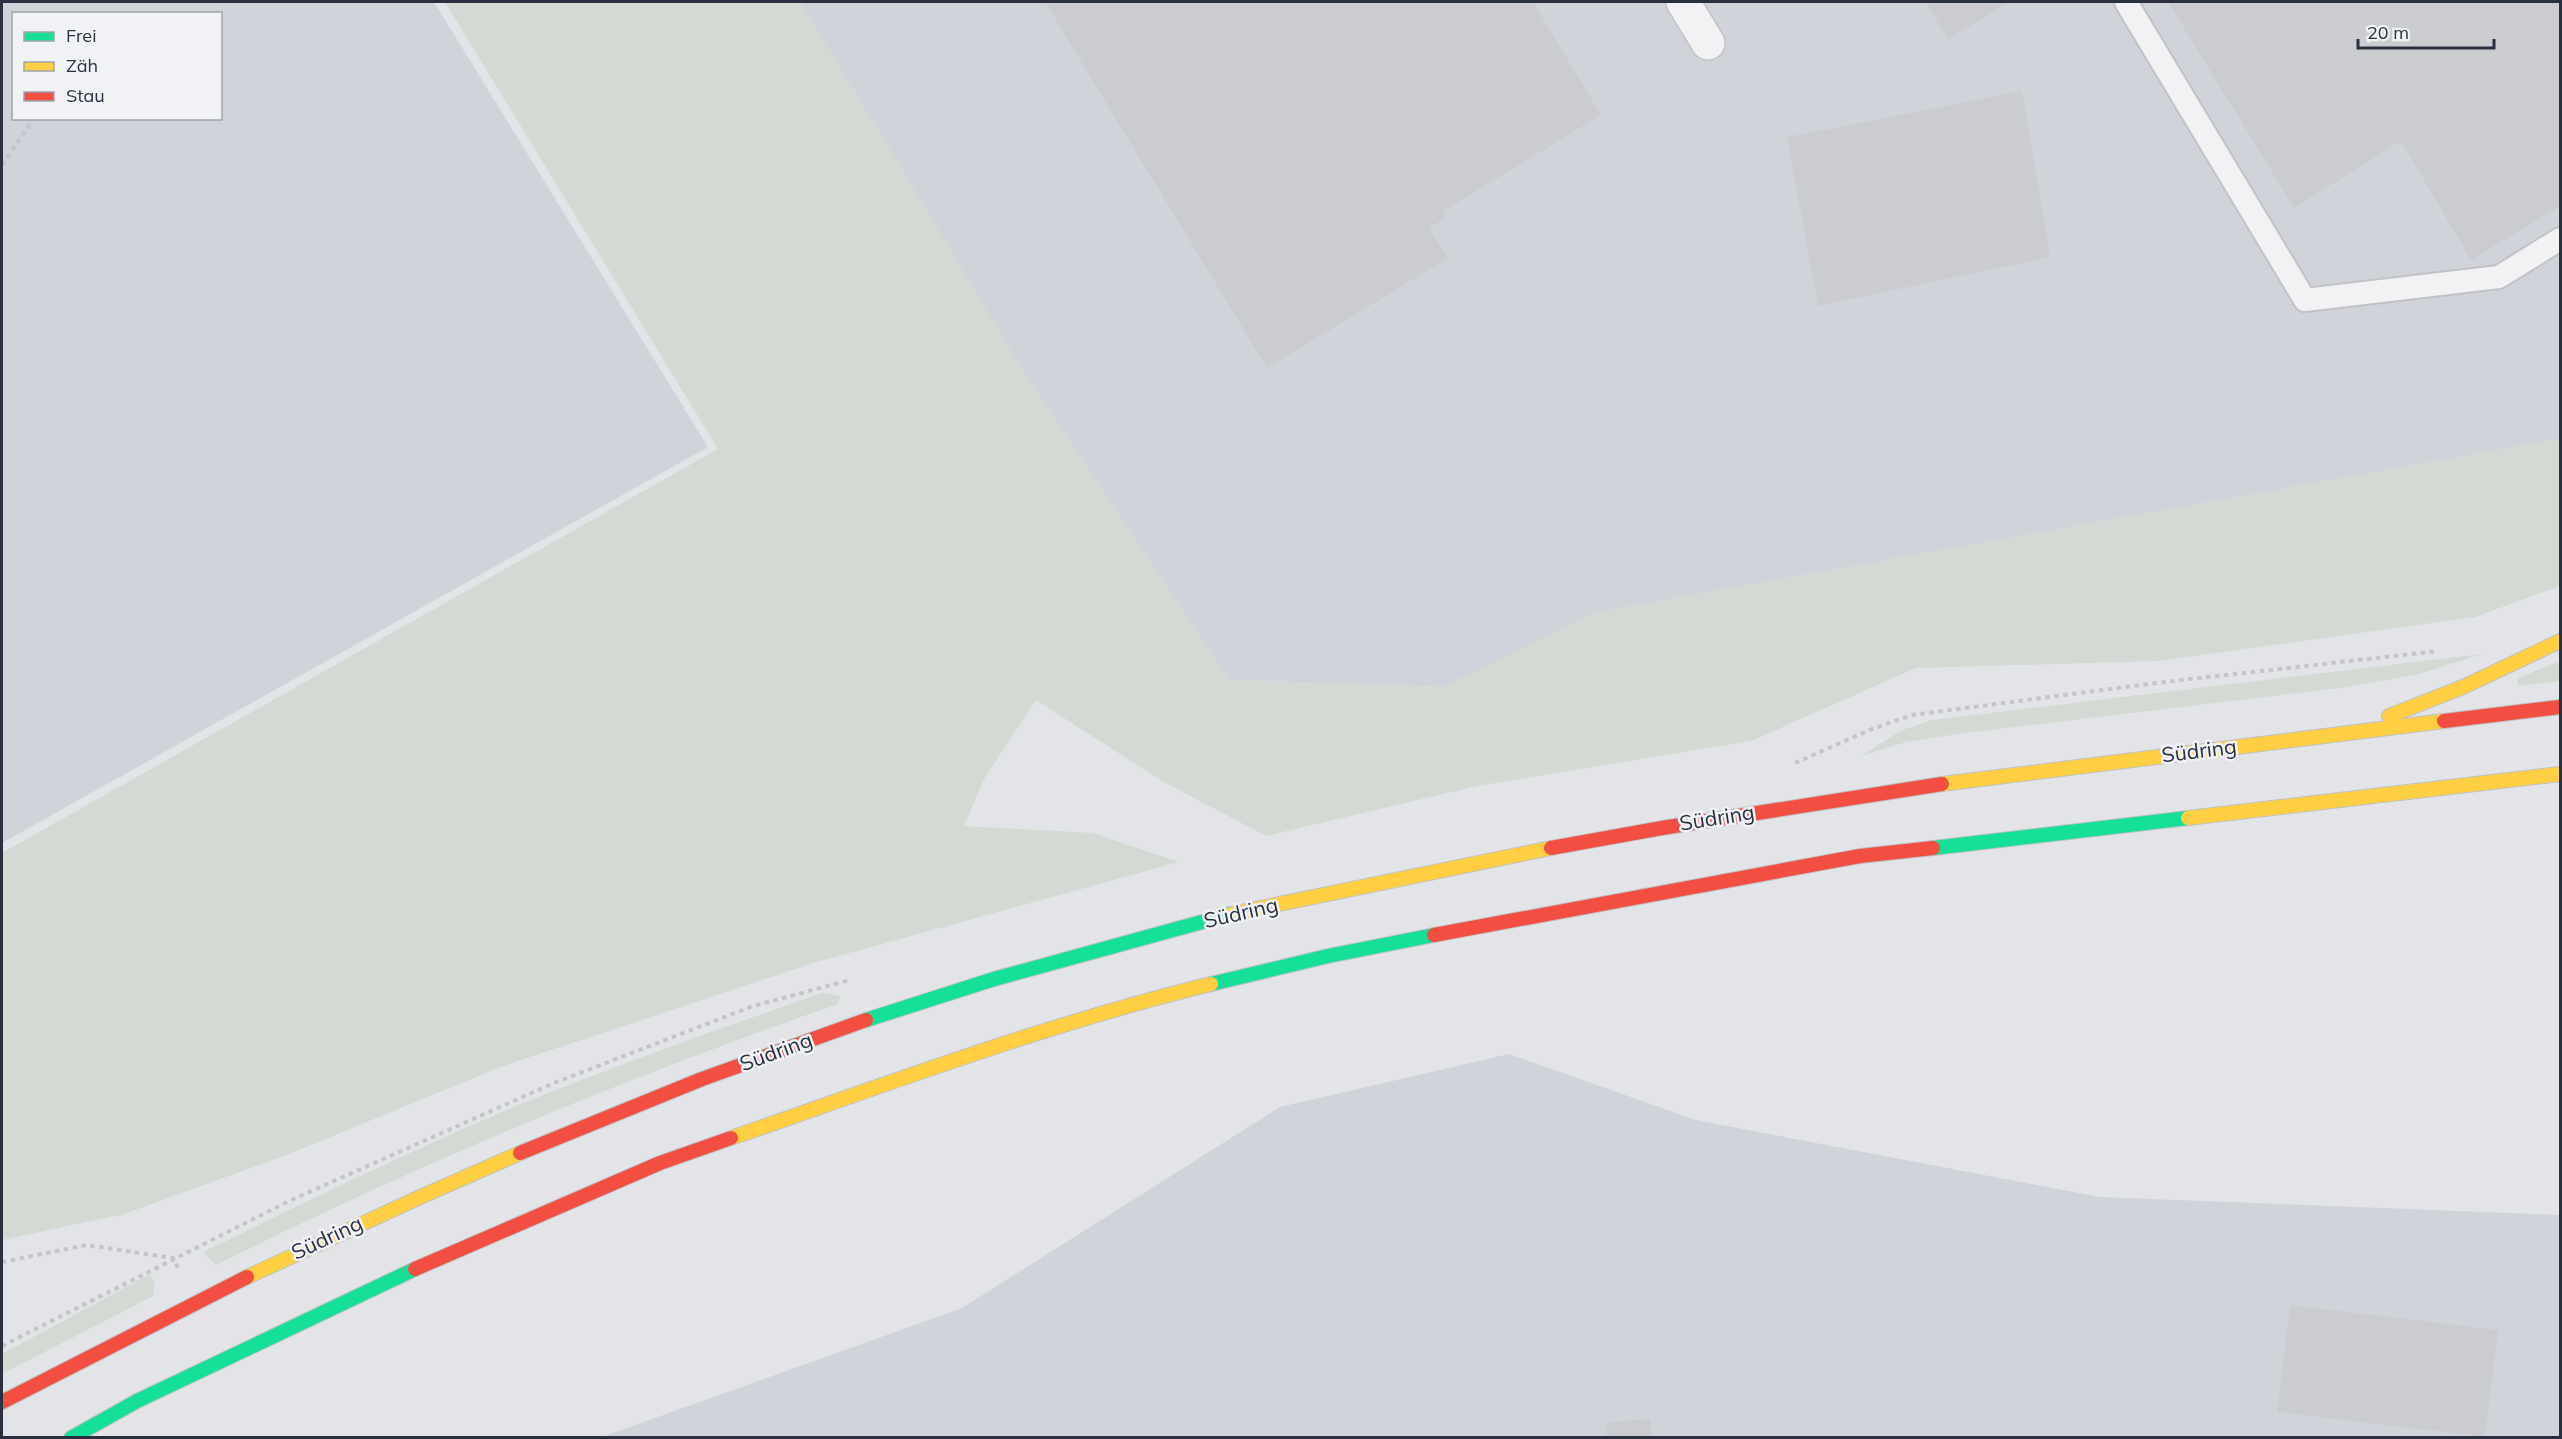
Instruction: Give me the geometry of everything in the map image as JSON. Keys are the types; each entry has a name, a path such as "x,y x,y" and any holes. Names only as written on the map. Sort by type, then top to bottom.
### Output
{"main road":[{"path":"2347,733 2463,687 2560,641"},
{"name":"Südring","path":"2,1402 194,1302 483,1166 703,1079 877,1017 1038,966 1232,914 1463,864 1701,820 2074,766 2560,708"},
{"path":"71,1437 137,1401 300,1322 447,1254 660,1163 985,1050 1125,1005 1328,956 1506,920 1860,856 2560,774"},
{"path":"2518,779 2560,790"}],"street":[{"path":"1683,2 1708,43"}],"lane":[{"path":"2126,2 2305,300 2499,277 2560,239"}],"path":[{"path":"2,165 33,120"},
{"path":"1792,764 1872,729 1912,716 2156,683 2446,650"},
{"path":"2,1262 87,1245 173,1258 194,1302"}],"shaded area":[{"path":"2,2 434,2 708,447 2,843"},
{"path":"445,2 800,2 1030,382 1229,680 1444,687 1599,612 2560,439 2560,586 2475,617 2159,661 1916,668 1751,741 1477,786 1266,836 1162,781 1036,700 984,779 964,826 1093,833 1179,862 813,963 503,1066 289,1154 124,1214 2,1240 2,853 718,449"},
{"path":"800,2 2560,2 2560,439 1599,612 1444,687 1229,680 1030,382"},
{"path":"2482,654 2419,674 2348,687 1965,733 1906,742 1861,756 1902,730 1932,720"},
{"path":"2560,661 2560,681 2518,686 2518,678"},
{"path":"822,993 840,996 838,1004 679,1062 523,1124 368,1192 216,1265 203,1252 405,1155 528,1101 601,1072"},
{"path":"1509,1054 1696,1120 2100,1197 2560,1215 2560,1437 599,1438 962,1308 1280,1107"},
{"path":"150,1274 155,1284 153,1296 2,1374 2,1354"}],"building":[{"path":"1045,2 1533,2 1601,115 1443,211 1447,217 1429,228 1448,258 1267,368"},
{"path":"1925,2 2010,2 1948,39"},
{"path":"2168,2 2560,2 2560,206 2471,260 2401,141 2294,208"},
{"path":"2022,91 2050,257 1818,306 1787,137"},
{"path":"2290,1305 2498,1330 2485,1437 2277,1412"},
{"path":"1650,1419 1652,1438 1607,1438 1606,1422"}],"traffic: fast":[{"path":"1933,848 2188,818"},
{"path":"866,1020 994,979 1231,914"},
{"path":"1211,984 1328,956 1434,935"},
{"path":"71,1438 137,1401 415,1269"}],"traffic: slow":[{"path":"2389,716 2463,687 2560,641"},
{"path":"1942,784 2444,721"},
{"path":"2188,818 2560,774"},
{"path":"1231,914 1551,848"},
{"path":"731,1138 1029,1036 1211,984"},
{"path":"247,1277 520,1153"}],"traffic: jam":[{"path":"2444,721 2560,707"},
{"path":"1551,848 1662,828 1942,784"},
{"path":"1434,935 1860,856 1933,848"},
{"path":"520,1153 702,1079 866,1020"},
{"path":"415,1269 660,1163 731,1138"},
{"path":"2,1402 247,1277"}]}
